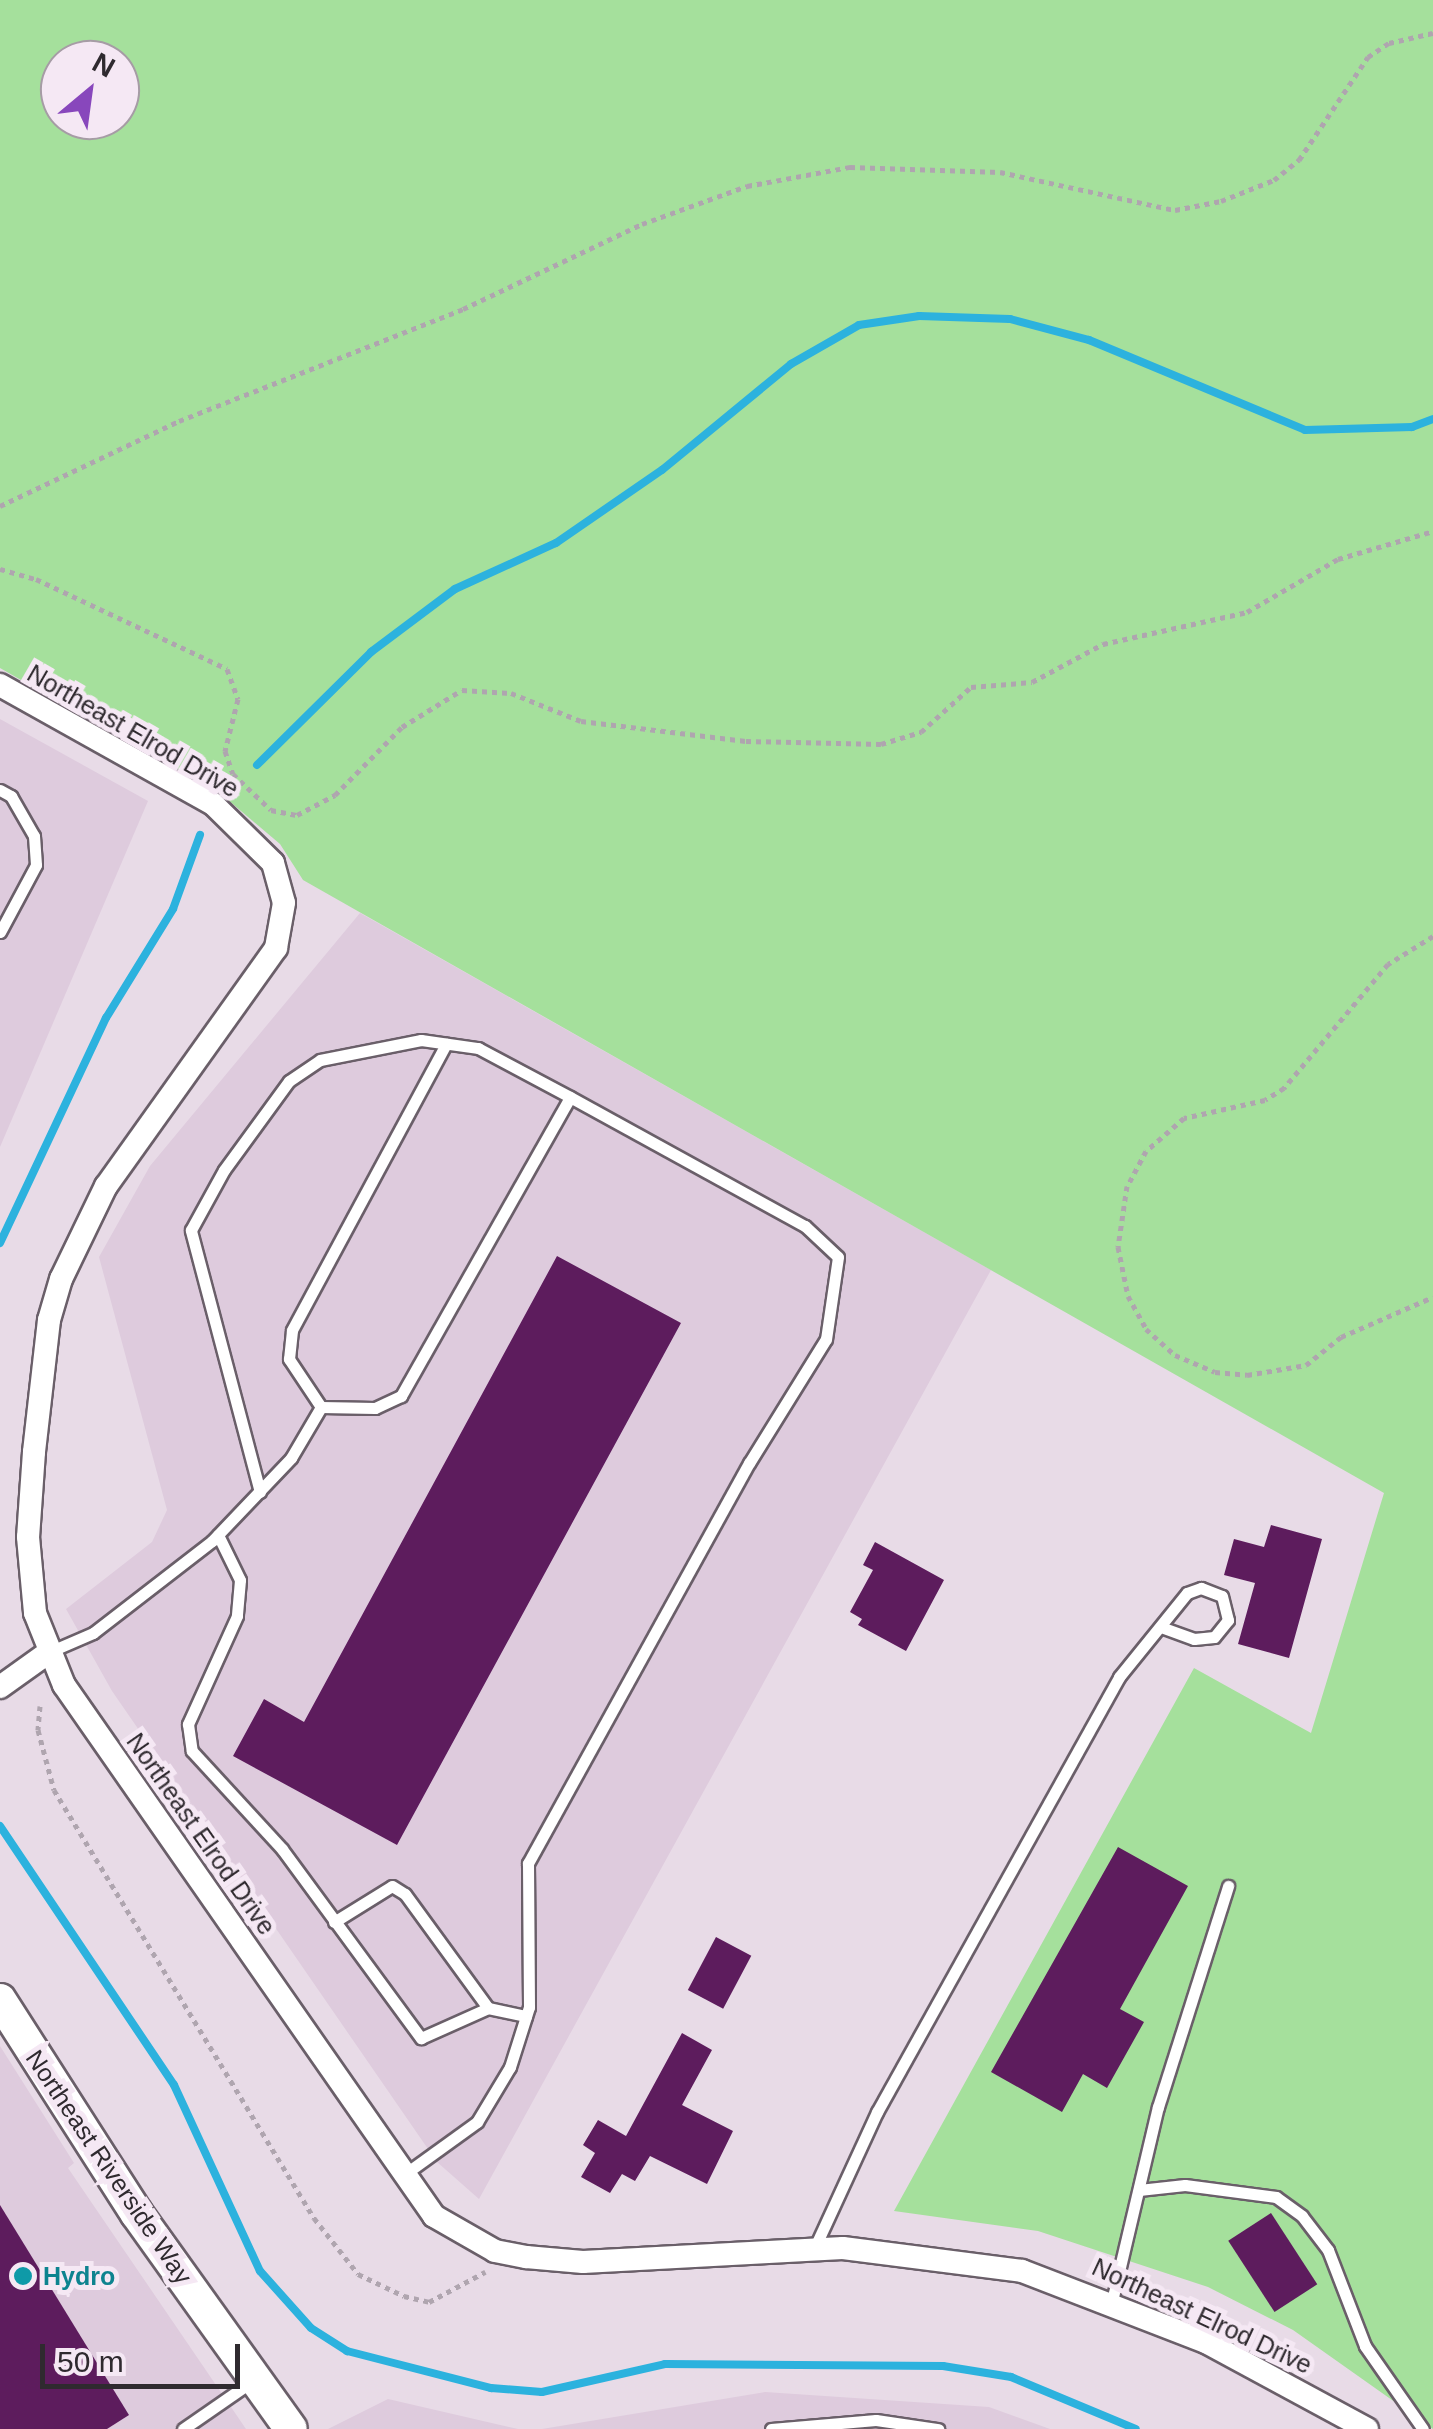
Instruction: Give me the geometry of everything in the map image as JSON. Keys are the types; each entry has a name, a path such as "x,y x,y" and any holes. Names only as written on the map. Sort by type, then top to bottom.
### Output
{"street":[{"name":"Northeast Elrod Drive","path":"0,685 213,804 273,863 284,903 276,948 106,1186 61,1279 44,1358 28,1537 35,1614 64,1685 434,2216 495,2251 582,2262 814,2250 963,2260 1112,2300 1206,2342 1367,2429"},
{"path":"0,1686 49,1652"},
{"name":"Northeast Riverside Way","path":"0,2000 137,2214 291,2429"}],"lane":[{"path":"0,790 11,796 34,836 36,865 0,932"},
{"path":"321,1407 289,1358 292,1330 446,1044"},
{"path":"260,1492 190,1230 224,1170 289,1081 320,1060 379,1046 446,1044 478,1048 806,1226 838,1257 826,1340 749,1463 528,1864 526,2016 510,2067 477,2122 405,2174"},
{"path":"321,1407 375,1408 401,1396 570,1097"},
{"path":"49,1652 93,1633 218,1535 291,1458 321,1407"},
{"path":"218,1535 240,1580 237,1616 188,1724 192,1751 282,1849 421,2038 488,2008 526,2016"},
{"path":"814,2250 878,2112 1120,1677 1164,1628 1187,1593 1202,1588 1222,1596 1228,1620 1214,1637 1194,1639 1164,1628"},
{"path":"334,1922 392,1886 405,1894 488,2008"},
{"path":"1112,2300 1139,2190 1228,1886"},
{"path":"1139,2190 1185,2185 1276,2196 1302,2216 1328,2250 1365,2346 1422,2429"},
{"path":"183,2429 255,2379"},
{"path":"771,2429 876,2420 938,2429"}],"path":[{"path":"0,506 180,421 463,309 642,224 747,186 850,167 1000,172 1175,210 1222,201 1274,180 1299,160 1368,57 1389,42 1433,33"},
{"path":"0,570 36,579 227,668 238,700 225,751 233,774 271,810 296,815 335,795 402,727 462,690 499,690 581,721 746,741 881,744 921,732 971,687 1032,682 1103,644 1247,612 1338,559 1433,531"},
{"path":"1433,936 1388,964 1284,1088 1265,1100 1184,1118 1146,1151 1127,1186 1118,1247 1128,1296 1146,1329 1175,1355 1215,1372 1247,1375 1306,1366 1341,1337 1433,1296"},
{"path":"40,1706 38,1730 61,1802 314,2218 358,2274 429,2302 473,2283 495,2251"}],"shaded area":[{"path":"0,719 148,801 0,1147"},
{"path":"360,913 991,1270 479,2199 437,2162 112,1691 66,1609 152,1542 167,1510 99,1257 150,1166"},
{"path":"0,2046 74,2163 68,2168 246,2429 0,2429"},
{"path":"765,2392 989,2407 1050,2429 542,2429"},
{"path":"388,2399 518,2429 328,2429"}],"green space":[{"path":"0,0 1433,0 1433,2429 1293,2330 1208,2287 1038,2231 894,2211 1194,1668 1311,1733 1384,1493 303,880 280,844 221,794 0,668"}],"building":[{"path":"557,1256 681,1323 397,1845 233,1756 264,1699 304,1722"},
{"path":"1271,1525 1322,1539 1289,1658 1238,1644 1255,1583 1224,1575 1234,1539 1264,1547"},
{"path":"875,1542 944,1580 906,1651 858,1625 862,1619 850,1612 873,1570 863,1565"},
{"path":"1118,1847 1188,1886 1120,2009 1144,2022 1107,2088 1083,2074 1062,2112 991,2072"},
{"path":"716,1937 751,1956 723,2009 688,1990"},
{"path":"682,2033 712,2050 682,2105 733,2131 707,2184 650,2156 635,2181 622,2174 610,2193 581,2177 595,2153 583,2145 598,2120 626,2136"},
{"name":"Hydro","path":"0,2205 129,2415 107,2429 0,2429"},
{"path":"1271,2213 1317,2284 1275,2312 1228,2241"}],"waterway":[{"path":"257,765 371,652 455,589 556,543 662,470 791,364 859,325 919,316 1010,319 1089,340 1305,430 1412,427 1433,419"},
{"path":"0,1243 106,1018 173,909 200,835"},
{"path":"0,1826 174,2085 260,2271 311,2328 347,2351 491,2388 542,2392 665,2364 943,2366 1011,2377 1136,2429"}],"place":[{"name":"Hydro","path":"23,2276"}]}
